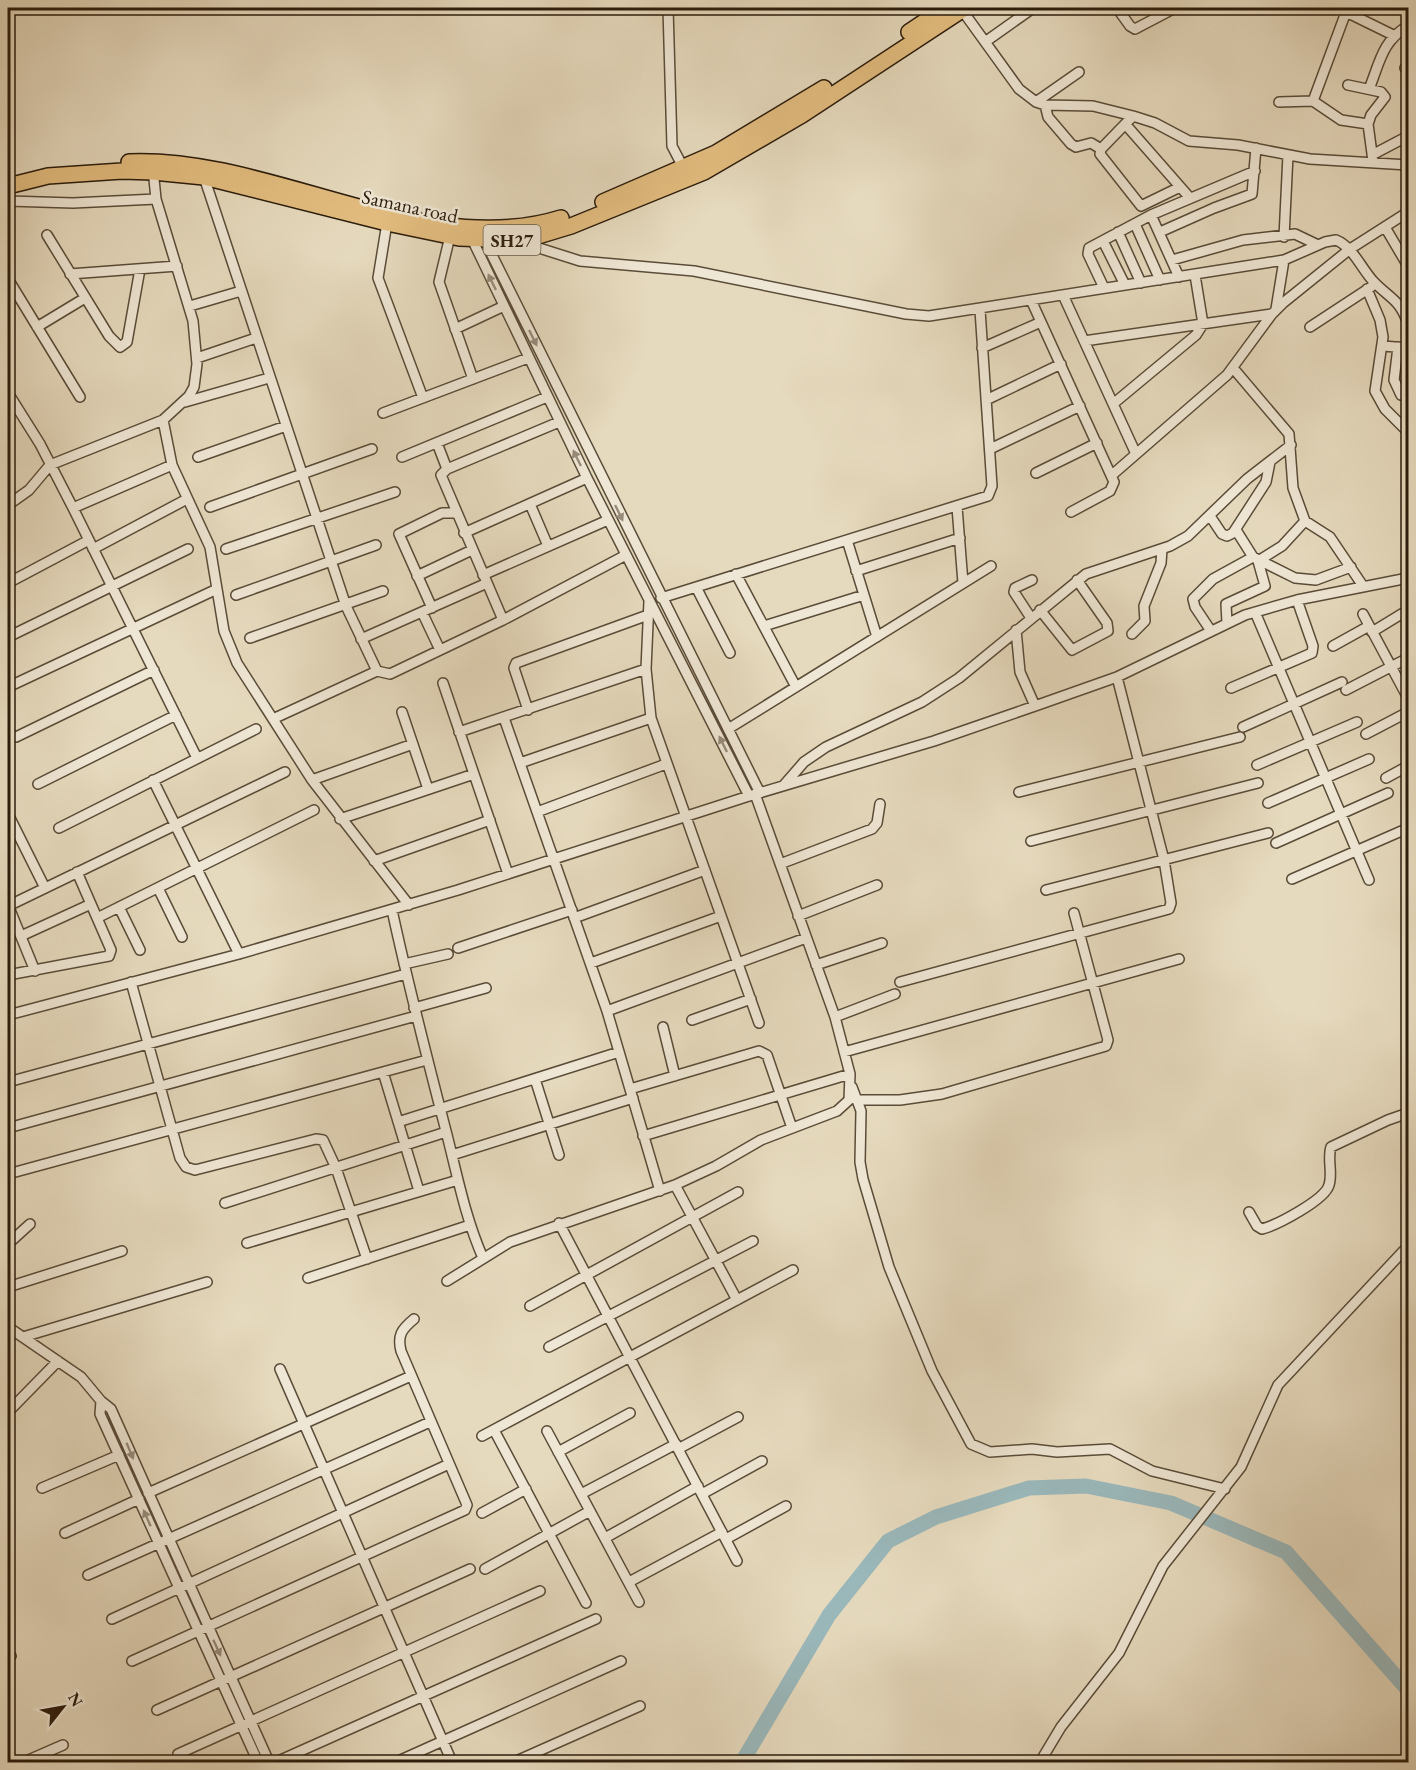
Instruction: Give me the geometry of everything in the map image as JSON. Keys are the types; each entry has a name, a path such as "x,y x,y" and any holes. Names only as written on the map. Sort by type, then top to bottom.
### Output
{"main road":[{"name":"Samana road","path":"476,235 546,223 684,169 762,127 945,8"},
{"name":"Samana road","path":"8,186 48,176 122,171 154,166 387,223 515,240 571,226 704,172 802,115 963,8"},
{"name":"Samana road","path":"8,175 58,166 154,166 234,174 451,232"}],"street":[{"path":"668,8 672,146 684,169"},
{"path":"963,8 1019,89 1041,104 1048,117 1071,144 1076,147 1091,142 1101,149"},
{"path":"985,42 1033,8"},
{"path":"1117,8 1130,26 1135,29 1175,8"},
{"path":"1356,16 1361,8"},
{"path":"1313,101 1342,10 1393,35"},
{"path":"1369,89 1386,44 1393,35 1408,26"},
{"path":"1041,104 1079,72"},
{"path":"1348,85 1384,94 1385,99 1373,112 1368,124 1373,158"},
{"path":"1279,102 1313,101 1341,120 1368,124"},
{"path":"1041,104 1093,106 1155,123 1189,141 1256,148 1310,159 1373,158 1408,165"},
{"path":"1133,116 1101,149 1100,154 1141,206 1180,187"},
{"path":"1126,125 1190,198"},
{"path":"1373,158 1408,136"},
{"path":"1160,232 1254,192 1256,148"},
{"path":"1284,237 1288,155"},
{"path":"8,505 29,490 50,465 163,420 189,396 198,378 190,306 156,199 154,166"},
{"path":"1104,288 1087,251 1151,215 1255,171"},
{"path":"204,177 346,606 377,671"},
{"path":"8,201 73,202 156,199"},
{"path":"1112,475 1233,368 1274,312 1350,249 1408,212"},
{"path":"1151,215 1179,277"},
{"path":"387,223 378,278 423,398"},
{"path":"1135,224 1160,280"},
{"path":"1385,227 1408,266"},
{"path":"451,232 440,282 473,379"},
{"path":"1118,232 1141,283"},
{"path":"46,235 114,344 120,347 124,346 140,269"},
{"path":"476,235 504,306 559,422 649,599 754,794"},
{"path":"447,1281 481,1254 559,1223 675,1185 707,1171 761,1140 842,1108 849,1101 851,1084 835,1017 728,729 476,235"},
{"path":"1172,260 1243,240 1299,235 1318,245"},
{"path":"515,240 580,261 694,271 906,314 929,316 980,310 1284,260 1336,240 1350,249 1371,286 1380,320 1383,346 1376,382 1377,395 1408,432"},
{"path":"1102,241 1125,285"},
{"path":"1274,312 1284,260"},
{"path":"70,274 177,266"},
{"path":"1113,404 1191,340 1203,324 1195,275"},
{"path":"8,279 80,397"},
{"path":"1371,286 1391,295 1408,324"},
{"path":"1310,327 1371,286"},
{"path":"190,306 241,291"},
{"path":"1063,295 1136,454"},
{"path":"37,327 85,298"},
{"path":"1031,300 1112,475 1113,489 1071,512"},
{"path":"455,329 504,306"},
{"path":"661,598 957,507 984,498 991,492 980,310"},
{"path":"1084,341 1274,312"},
{"path":"982,348 1041,322"},
{"path":"197,358 256,338"},
{"path":"1383,346 1408,348"},
{"path":"1398,347 1394,380 1401,395"},
{"path":"383,413 528,357"},
{"path":"986,400 1060,364"},
{"path":"1233,368 1287,431 1291,446 1293,488 1305,521 1330,537 1363,586"},
{"path":"182,402 269,378"},
{"path":"8,393 73,508 197,758"},
{"path":"402,457 547,397"},
{"path":"990,449 1080,406"},
{"path":"163,420 172,465 210,547 224,631 229,646 312,780 409,905"},
{"path":"503,620 441,478 447,468 559,422"},
{"path":"198,457 286,426"},
{"path":"437,442 447,468"},
{"path":"1036,473 1097,443"},
{"path":"784,785 797,768 812,756 852,734 922,702 970,670 1077,580 1102,567 1162,549 1188,536 1241,484 1291,446"},
{"path":"210,507 372,449"},
{"path":"1210,516 1224,536 1236,530 1266,482 1270,462"},
{"path":"73,508 172,465"},
{"path":"464,533 587,478"},
{"path":"226,549 395,492"},
{"path":"8,583 187,499"},
{"path":"530,504 548,546"},
{"path":"957,507 963,583"},
{"path":"440,650 417,576 399,538 400,532 442,513 456,513"},
{"path":"361,639 427,610 548,546 608,520"},
{"path":"1211,631 1195,607 1193,599 1213,579 1282,546 1305,521"},
{"path":"1227,623 1226,604 1265,586 1256,559 1236,530"},
{"path":"856,571 960,538"},
{"path":"847,540 877,637"},
{"path":"236,595 376,545"},
{"path":"8,637 188,549"},
{"path":"1132,634 1145,621 1144,606 1161,562 1162,549"},
{"path":"417,576 472,550"},
{"path":"274,718 377,671 390,674 503,620 626,555"},
{"path":"1256,559 1285,575 1304,580 1316,580 1351,567"},
{"path":"728,729 991,566"},
{"path":"736,574 796,687"},
{"path":"8,1015 239,954 409,905 754,794 934,741 1035,706 1117,677 1254,612 1297,600 1408,578"},
{"path":"1031,618 1014,592 1016,588 1032,580"},
{"path":"1040,610 1072,650 1108,631 1107,623 1077,580"},
{"path":"696,586 730,653"},
{"path":"8,687 217,589"},
{"path":"250,638 346,606 383,591"},
{"path":"764,626 864,595"},
{"path":"649,599 646,669 651,718 759,1023"},
{"path":"1231,688 1309,655 1313,650 1297,600"},
{"path":"1333,646 1408,610"},
{"path":"1254,612 1369,880"},
{"path":"1363,614 1408,698"},
{"path":"528,710 514,668 516,663 648,615"},
{"path":"1016,630 1020,672 1035,706"},
{"path":"1243,727 1392,667 1408,657"},
{"path":"459,732 646,669"},
{"path":"16,737 154,670"},
{"path":"900,982 1168,909 1171,903 1164,860 1117,677"},
{"path":"443,683 508,874"},
{"path":"402,712 429,789"},
{"path":"1366,734 1408,712"},
{"path":"38,784 176,715"},
{"path":"504,718 607,1011 660,1191"},
{"path":"520,763 651,718"},
{"path":"1257,765 1357,722"},
{"path":"59,828 256,729"},
{"path":"1019,792 1240,737"},
{"path":"312,780 413,744"},
{"path":"1269,803 1370,759"},
{"path":"537,812 666,764"},
{"path":"1386,778 1408,766"},
{"path":"35,971 21,936 10,918 8,905 285,772"},
{"path":"340,819 474,774"},
{"path":"153,780 239,954"},
{"path":"1031,841 1258,783"},
{"path":"1276,843 1388,793"},
{"path":"780,864 872,829 878,823 880,804"},
{"path":"97,918 314,810"},
{"path":"8,814 45,888"},
{"path":"374,861 490,820"},
{"path":"1292,879 1406,829"},
{"path":"1046,891 1268,833"},
{"path":"458,948 573,914 705,870"},
{"path":"8,975 109,956 111,950 77,872"},
{"path":"798,916 877,885"},
{"path":"158,888 182,937"},
{"path":"21,936 91,904"},
{"path":"119,907 140,950"},
{"path":"392,910 415,1012 458,1180 470,1225 481,1254"},
{"path":"858,1100 900,1100 942,1094 1103,1048 1108,1040 1074,913"},
{"path":"591,963 721,916"},
{"path":"607,1011 806,938"},
{"path":"816,965 882,943"},
{"path":"404,964 448,954"},
{"path":"844,1052 1179,959"},
{"path":"8,1082 406,974"},
{"path":"131,982 180,1158 190,1169 316,1139 326,1144 367,1259"},
{"path":"8,1128 160,1087 415,1012 486,988"},
{"path":"835,1017 895,994"},
{"path":"692,1020 751,999"},
{"path":"663,1027 675,1076"},
{"path":"452,1155 549,1124 675,1076 759,1051 767,1055 792,1128"},
{"path":"398,1122 620,1052"},
{"path":"8,1174 427,1060"},
{"path":"383,1072 419,1191"},
{"path":"644,1136 850,1074"},
{"path":"535,1079 559,1155"},
{"path":"851,1084 861,1111 860,1162 863,1179 889,1267 932,1371 971,1444 990,1452 1032,1449 1057,1452 1110,1449 1152,1471 1222,1492"},
{"path":"1249,1212 1257,1226 1262,1229 1317,1200 1328,1191 1331,1147 1388,1119 1408,1113"},
{"path":"225,1203 446,1132"},
{"path":"247,1243 458,1180"},
{"path":"675,1185 737,1300"},
{"path":"530,1306 738,1192"},
{"path":"559,1223 737,1561"},
{"path":"8,1244 30,1224"},
{"path":"308,1278 470,1225"},
{"path":"549,1347 753,1240"},
{"path":"1040,1762 1061,1727 1119,1653 1163,1566 1241,1467 1278,1385 1408,1246"},
{"path":"8,1287 122,1251"},
{"path":"482,1436 793,1270"},
{"path":"23,1337 207,1282"},
{"path":"132,1661 362,1559 465,1510 467,1505 401,1351 399,1338 402,1330 414,1319"},
{"path":"8,1327 88,1383 99,1398 111,1408 148,1493 163,1541"},
{"path":"8,1412 58,1361"},
{"path":"280,1368 452,1762"},
{"path":"148,1493 304,1426 411,1376"},
{"path":"99,1398 100,1414 139,1499 163,1541 246,1723 270,1762"},
{"path":"558,1452 630,1413"},
{"path":"581,1494 738,1417"},
{"path":"88,1575 430,1422"},
{"path":"494,1430 586,1603"},
{"path":"547,1431 639,1602"},
{"path":"42,1488 119,1455"},
{"path":"605,1538 762,1461"},
{"path":"112,1619 449,1464"},
{"path":"482,1513 525,1489"},
{"path":"65,1533 139,1499"},
{"path":"628,1582 786,1506"},
{"path":"485,1569 591,1511"},
{"path":"157,1710 470,1569"},
{"path":"178,1754 540,1591"},
{"path":"276,1762 596,1619"},
{"path":"396,1762 621,1662"},
{"path":"514,1762 640,1706"},
{"path":"246,1723 258,1762"},
{"path":"24,1762 63,1744"}],"waterway":[{"path":"742,1762 829,1615 888,1541 936,1517 1029,1488 1086,1486 1171,1503 1286,1552 1408,1690"}]}
